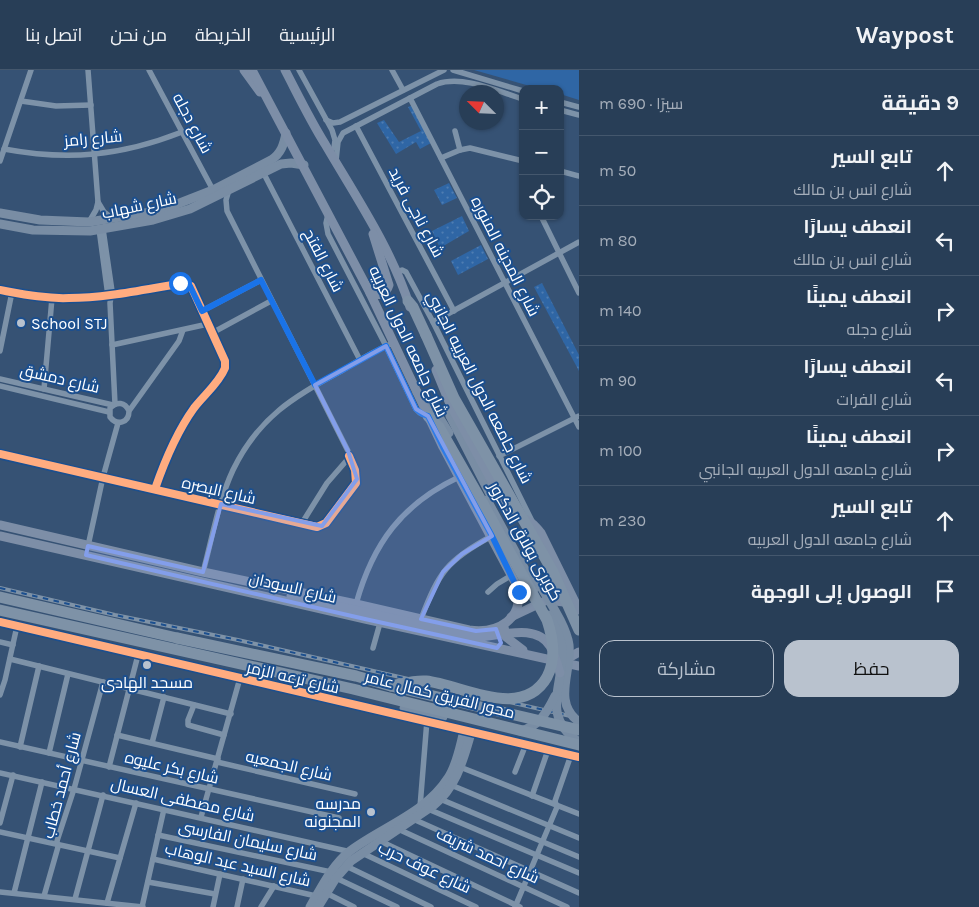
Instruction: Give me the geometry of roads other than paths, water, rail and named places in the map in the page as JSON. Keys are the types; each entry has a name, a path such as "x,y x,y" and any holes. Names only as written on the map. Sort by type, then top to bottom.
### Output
{"highway":[{"path":"408,301 413,307 454,398 553,572 579,630"},
{"path":"391,686 416,681 428,681 495,697 512,699 523,697 535,692 547,676 553,652 547,620 487,500 439,427 428,416"},
{"name":"محور الفريق كمال عامر","path":"0,597 356,676 579,730"},
{"name":"محور الفريق كمال عامر","path":"0,610 353,689 579,744"}],"main road":[{"path":"244,70 254,86 268,99"},
{"name":"شارع جامعه الدول العربيه","path":"252,70 329,212 370,293 389,344 417,392 459,477 517,586 519,597 516,608 511,617 500,627"},
{"name":"شارع جامعه الدول العربيه","path":"285,70 334,159 367,213 396,272 450,404 509,512 534,525 540,533 578,607"},
{"path":"367,213 389,285 382,294 370,293"},
{"name":"شارع السودان","path":"0,525 266,597 579,666"},
{"name":"شارع السودان","path":"0,536 203,572 469,630 487,631 500,627"},
{"path":"266,597 276,594 290,596 476,637 530,632 549,644 560,672"},
{"path":"511,617 547,600 578,607"},
{"path":"498,648 502,638 500,627"},
{"path":"500,627 506,637 518,648 531,655"},
{"path":"547,658 564,657 579,652"}],"street":[{"path":"0,161 31,70"},
{"path":"88,70 98,202 89,222"},
{"name":"شارع دجله","path":"149,70 213,190"},
{"path":"299,70 334,137 334,159"},
{"path":"392,70 403,90"},
{"path":"326,120 332,123 340,122 444,70"},
{"path":"453,70 519,90"},
{"path":"334,159 338,142 343,133 437,84 455,81 519,98"},
{"name":"شارع المدينه المنوره","path":"410,98 505,284 577,417 579,426"},
{"path":"21,101 56,106 91,105"},
{"path":"564,103 579,107"},
{"path":"564,111 579,115"},
{"path":"340,122 338,128 343,133"},
{"name":"شارع ناجى فريد","path":"356,126 454,311"},
{"path":"455,131 460,150"},
{"name":"شارع رامز","path":"4,149 40,154 95,155 139,147 182,132"},
{"path":"279,160 286,133"},
{"path":"441,158 460,150 473,148 519,160"},
{"name":"شارع شهاب","path":"0,224 33,230 90,231 172,216 229,190 263,172 279,160"},
{"name":"شارع شهاب","path":"0,213 40,220 89,222 167,208 213,190 279,160 304,165"},
{"name":"شارع الفتح","path":"263,172 360,360"},
{"path":"564,172 579,176"},
{"path":"229,190 226,200 227,211 348,452 347,460 322,490 302,523"},
{"path":"98,202 104,212 112,218"},
{"path":"329,212 326,219 327,230 389,344 416,409 428,416"},
{"path":"542,220 579,292"},
{"path":"101,229 110,294 114,404 109,412 113,421 118,423 125,421 129,411 179,341 183,330"},
{"path":"432,322 505,284 579,242"},
{"name":"شارع جامعه الدول العربيه الجانبي","path":"396,272 402,270 406,272 534,525"},
{"path":"202,311 261,280"},
{"path":"0,290 52,298 69,298 187,283 190,286 225,361 225,368 193,409 181,428 162,468 155,489"},
{"path":"0,351 12,292"},
{"path":"44,389 52,298"},
{"path":"212,333 271,301"},
{"path":"112,345 208,324"},
{"path":"203,572 232,471 255,434 286,403 389,344"},
{"name":"شارع دمشق","path":"0,379 114,404"},
{"name":"شارع دمشق","path":"0,386 109,412"},
{"name":"كوبرى بولاق الدكرور","path":"417,392 428,401 440,417 566,634 569,651 564,699 569,712 579,722"},
{"path":"114,404 122,403 128,407 129,411"},
{"name":"كوبرى بولاق الدكرور","path":"450,404 450,416 487,500 556,628 562,647 556,696 557,709 562,724 579,744"},
{"path":"499,456 577,417"},
{"path":"87,550 103,477 118,423"},
{"name":"شارع البصره","path":"0,454 317,527 326,523 354,486 356,474 348,456"},
{"path":"356,604 376,553 397,521 422,498 441,485 459,477"},
{"path":"421,619 433,588 443,572 462,554 492,536"},
{"path":"488,592 512,575"},
{"name":"شارع ترعه الزمر","path":"0,622 141,656 426,717 525,751 549,750 575,756"},
{"path":"373,648 380,623"},
{"path":"0,694 17,626"},
{"path":"109,767 129,688 141,656 151,653 156,645 156,638 152,630"},
{"path":"162,660 160,654 162,644 169,637 175,635"},
{"path":"0,642 13,645"},
{"path":"10,659 231,714"},
{"path":"20,747 39,666"},
{"path":"0,667 7,669"},
{"path":"49,753 68,674"},
{"path":"201,817 240,678"},
{"name":"شارع أحمد خطاب","path":"44,896 58,845 57,841 74,789 103,682"},
{"path":"404,708 426,717 520,731 537,723 548,710 556,696"},
{"path":"152,743 164,697"},
{"path":"194,705 187,722 188,725 224,735"},
{"path":"424,808 426,717"},
{"path":"532,796 549,750 555,717"},
{"path":"310,907 316,896 350,852 440,799 451,785 460,767 467,732"},
{"path":"318,907 334,875 360,854 413,819 436,795 449,777 467,732"},
{"name":"شارع الجمعيه","path":"117,735 355,794"},
{"name":"شارع بكر عليوه","path":"0,742 338,818"},
{"path":"515,772 525,751"},
{"path":"380,841 517,906 557,806 555,801 575,756"},
{"path":"460,767 579,814"},
{"name":"شارع مصطفى العسال","path":"0,773 360,854"},
{"path":"0,823 3,803 12,775"},
{"path":"14,893 42,782"},
{"path":"451,785 579,838"},
{"path":"75,899 103,796"},
{"path":"440,799 579,857"},
{"path":"108,903 136,803"},
{"path":"424,808 579,873"},
{"path":"0,892 142,907 164,809"},
{"path":"413,819 579,893"},
{"name":"شارع احمد شريف","path":"398,829 567,907"},
{"path":"0,832 120,858"},
{"name":"شارع سليمان الفارسى","path":"158,835 334,875 397,907"},
{"name":"شارع عوف حرب","path":"360,854 476,907"},
{"name":"شارع السيد عبد الوهاب","path":"153,859 316,896"},
{"path":"346,866 430,907"},
{"path":"212,907 220,874"},
{"path":"237,907 243,879"},
{"path":"148,882 215,894"},
{"path":"261,907 274,886"},
{"path":"285,898 289,890"},
{"path":"326,894 350,906"}],"railway":[{"path":"0,588 579,718"}],"place":[{"name":"School STJ","path":"21,323"},
{"name":"مسجد الهادى","path":"147,665"},
{"name":"مدرسه المجنونه","path":"371,812"}]}
